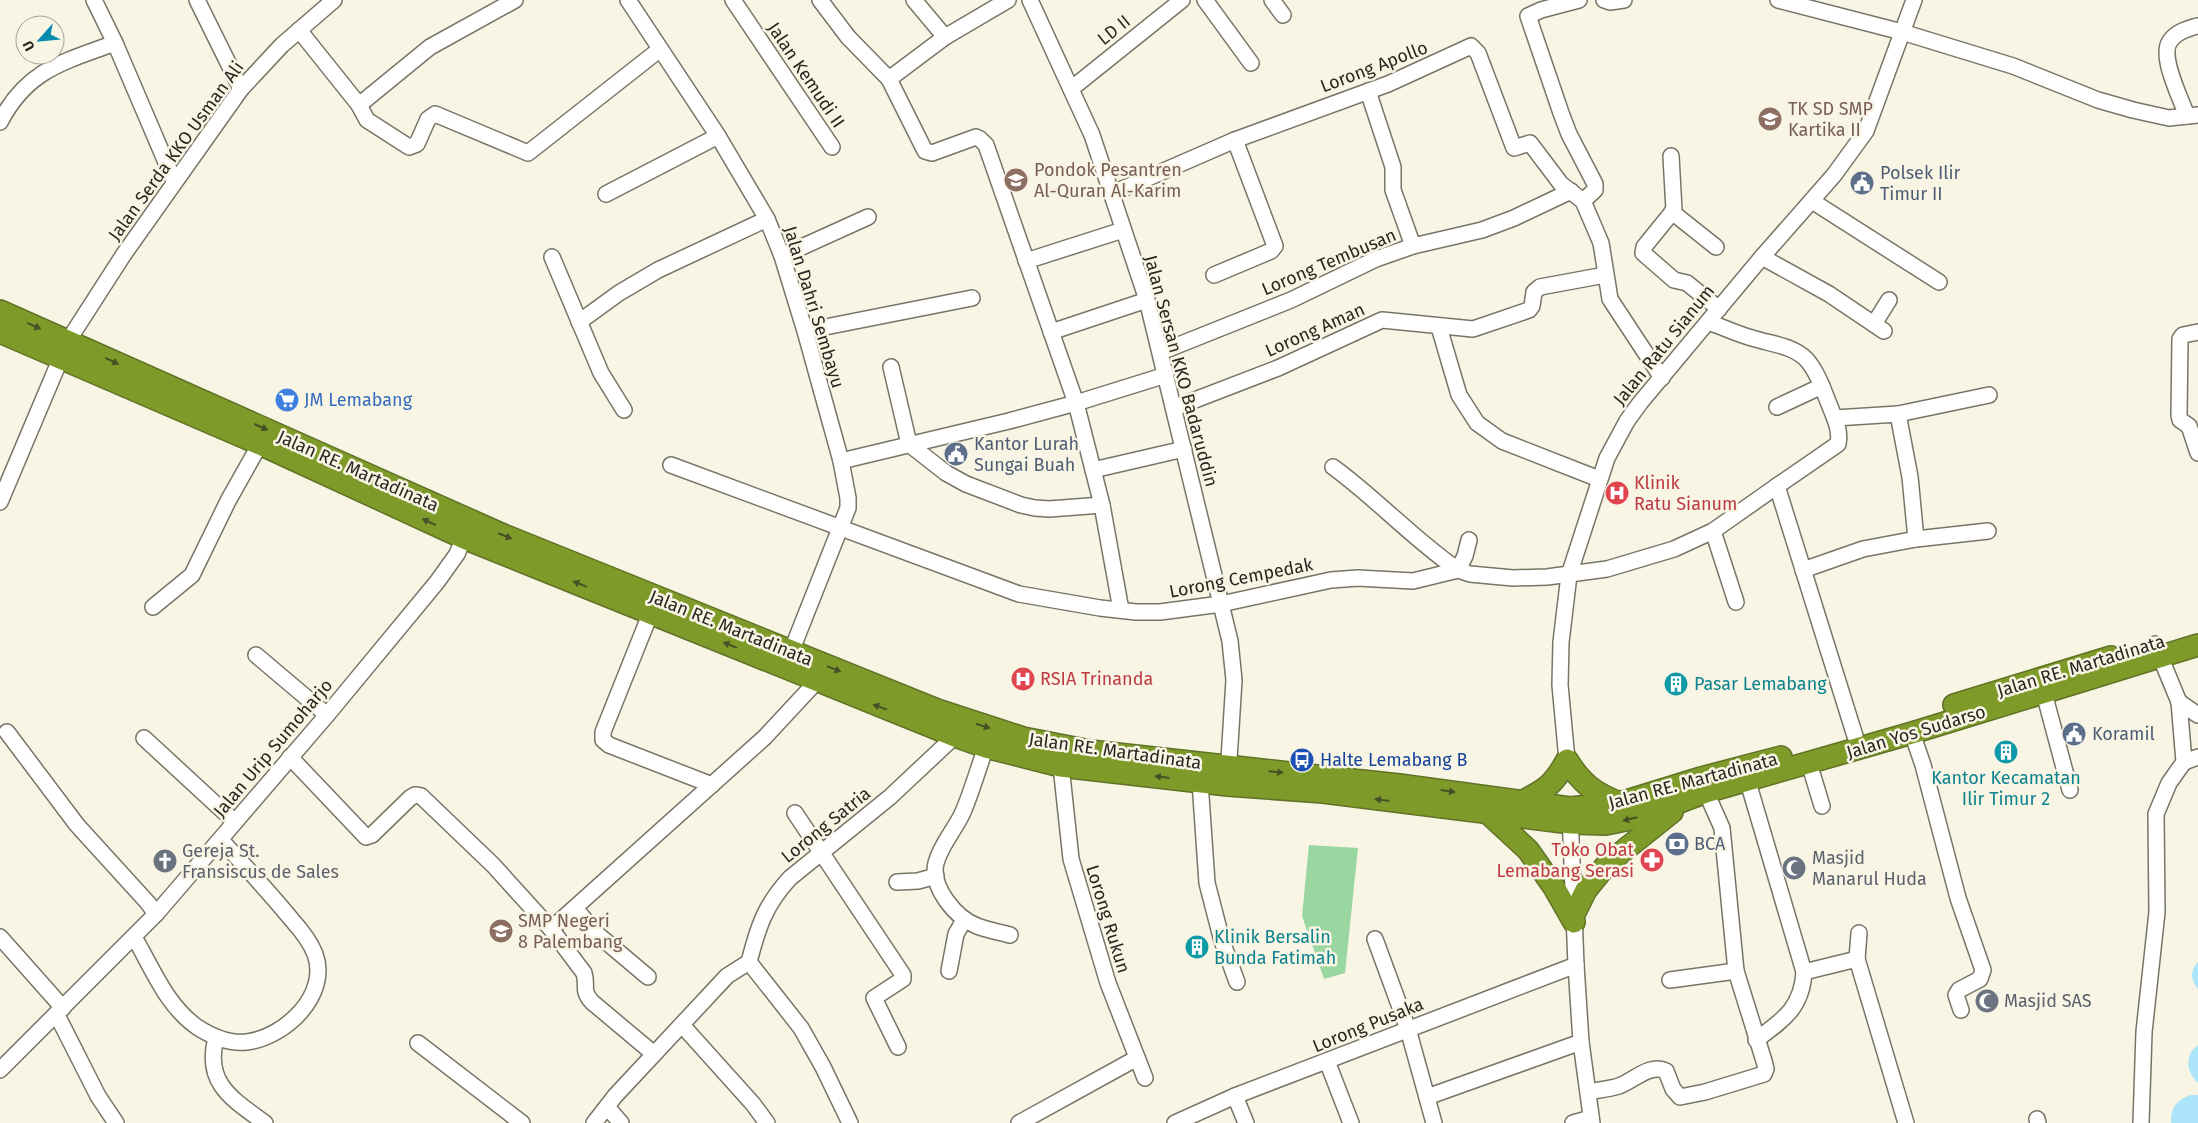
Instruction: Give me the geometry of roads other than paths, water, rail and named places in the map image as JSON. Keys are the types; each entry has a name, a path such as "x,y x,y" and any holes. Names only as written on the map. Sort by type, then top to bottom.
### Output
{"highway":[{"name":"Jalan RE. Martadinata","path":"0,311 64,350 467,529 788,660 963,720 1023,738 1228,776 1400,785 1521,802 1571,815 1620,803 1701,778 2159,650 2198,631"},
{"path":"0,332 64,350 260,444 467,529 651,612 788,660 817,681 986,747 1061,766 1200,782 1228,776 1323,792 1488,814 1571,815"},
{"name":"Jalan Yos Sudarso","path":"1571,815 1606,824 1622,821 1699,795 2044,693 2159,650 2198,645"},
{"path":"1521,802 1538,794 1558,778 1567,760 1582,780 1598,795 1620,803"},
{"path":"1574,918 1586,890 1607,864 1658,822 1699,795"},
{"path":"1488,814 1528,850 1574,918"}],"street":[{"path":"94,0 115,43 174,181"},
{"path":"198,0 241,90"},
{"name":"Jalan Serda KKO Usman Ali","path":"0,502 64,350 124,254 174,181 241,90 299,30 334,0"},
{"path":"359,105 430,47 515,0"},
{"name":"Jalan Dahri Sembayu","path":"628,0 718,136 767,219 782,256 805,331 841,461 849,503 788,660"},
{"name":"Jalan Kemudi II","path":"733,0 832,147"},
{"path":"820,0 848,37 888,79 925,151 932,153 972,138 980,138 984,141 1076,403 1102,505 1121,610"},
{"path":"914,0 945,36"},
{"path":"888,79 945,36 1008,0"},
{"name":"Jalan Sersan KKO Badaruddin","path":"1030,0 1092,136 1147,300 1161,352 1230,641 1234,680 1228,776"},
{"name":"LD II","path":"1071,89 1182,0"},
{"path":"1204,0 1251,63"},
{"path":"1272,0 1283,15"},
{"path":"1578,0 1541,10 1528,16 1560,113 1595,184 1595,190 1583,201"},
{"path":"1604,0 1610,2 1624,0"},
{"path":"1778,0 1902,32 2013,66 2098,100 2169,118 2192,115 2168,64 2166,52 2169,41 2180,32 2197,26"},
{"name":"Jalan Ratu Sianum","path":"1567,760 1560,685 1561,642 1568,575 1599,479 1614,442 1627,421 1719,308 1834,175 1866,131 1914,0"},
{"path":"299,30 359,105 367,120 409,147 417,144 428,119 435,114 528,153 660,50"},
{"path":"0,122 17,94 45,71 64,61 115,43"},
{"name":"Lorong Apollo","path":"1111,194 1234,140 1368,91 1430,66 1468,48 1474,48 1478,52 1514,148 1530,143 1552,174 1571,191"},
{"path":"1368,91 1393,167 1393,190 1413,246"},
{"path":"606,194 718,136"},
{"path":"1214,275 1271,251 1275,246 1234,140"},
{"path":"1670,156 1674,202 1672,212 1644,247 1643,253 1674,280 1687,284 1719,308"},
{"path":"1571,191 1583,201 1601,242 1610,299 1662,378"},
{"name":"Lorong Tembusan","path":"1161,352 1291,300 1376,258 1413,246 1482,230 1514,218 1571,191"},
{"path":"1812,201 1938,282"},
{"path":"1672,212 1716,247"},
{"path":"782,256 868,217"},
{"path":"579,322 618,293 658,270 767,219"},
{"path":"1026,260 1123,230"},
{"path":"552,257 600,373 624,410"},
{"path":"1762,257 1829,294 1879,328 1889,300"},
{"name":"Lorong Aman","path":"1174,408 1278,368 1382,320 1439,327 1482,328 1530,309 1534,292 1540,286 1605,275"},
{"path":"805,331 972,298"},
{"path":"1051,332 1147,300"},
{"path":"1708,322 1797,352 1813,368 1835,418 1898,414 1989,395"},
{"path":"1439,327 1458,395 1477,423 1502,441 1599,479"},
{"path":"2198,332 2184,335 2180,339 2179,415 2180,420 2194,424 2198,453"},
{"path":"891,367 909,444 956,479 1021,505 1049,509 1102,505"},
{"path":"841,461 1009,421 1076,403 1166,375"},
{"path":"1777,407 1822,386"},
{"path":"1898,414 1910,477 1916,539"},
{"name":"Lorong Cempedak","path":"671,465 841,526 1019,594 1091,607 1160,612 1221,604 1331,580 1358,578 1413,581 1458,570 1470,574 1513,578 1568,575 1607,569 1637,561 1674,549 1713,531 1838,444 1840,438 1835,418"},
{"path":"153,607 192,575 224,509 260,444"},
{"path":"1093,470 1184,449"},
{"path":"1333,467 1373,497 1422,544 1458,570 1465,556 1469,540"},
{"path":"1777,486 1855,736"},
{"name":"Jalan Urip Sumoharjo","path":"0,1070 134,937 221,840 437,582 452,562 467,529"},
{"path":"1713,531 1736,602"},
{"path":"1803,570 1863,549 1916,539 1988,531"},
{"path":"651,612 603,732 603,740 609,746 712,785"},
{"path":"2159,650 2179,702 2184,762"},
{"path":"256,655 327,715"},
{"path":"551,929 765,737 817,681"},
{"path":"2044,693 2070,790"},
{"path":"2179,702 2198,715"},
{"path":"7,732 77,825 156,914"},
{"path":"1912,733 1924,765 1958,898 1983,970 1980,979 1960,990 1956,995 1961,1010"},
{"name":"Lorong Satria","path":"748,962 762,918 768,906 790,878 890,797 954,736"},
{"path":"144,738 235,822"},
{"path":"986,747 963,811 942,848 936,864 936,876 950,904 964,920 977,927 1010,935"},
{"path":"290,757 366,837 372,835 410,798 415,795 421,796 502,876 551,929 584,973 586,994 592,1002 654,1054"},
{"path":"2141,1123 2144,1032 2156,912 2156,814 2169,783 2184,762 2198,757"},
{"path":"1809,763 1822,806"},
{"name":"Lorong Rukun","path":"1061,766 1070,859 1108,984 1145,1078"},
{"path":"1200,782 1207,882 1222,941 1237,982"},
{"path":"1748,782 1804,972 1801,995 1793,1008 1778,1023 1756,1040"},
{"path":"1588,1092 1619,1086 1647,1071 1661,1069 1666,1071 1673,1089 1680,1097 1705,1092 1762,1075 1766,1069 1736,971 1722,828 1699,795"},
{"path":"795,813 894,959 904,977 874,998 898,1047"},
{"path":"1571,815 1576,965 1581,1042 1591,1121 1573,1123"},
{"path":"134,937 162,989 174,1005 197,1027 216,1038 246,1042 266,1038 291,1022 308,1003 318,982 319,974 315,953 308,940 280,906 221,840"},
{"path":"897,882 918,881 936,876"},
{"path":"575,908 597,934 648,977"},
{"path":"949,972 956,934 964,920"},
{"path":"1860,933 1853,952 1906,1123"},
{"path":"0,937 60,1011 98,1096 116,1123"},
{"path":"1375,939 1408,1029 1434,1123"},
{"path":"1804,972 1853,952"},
{"path":"594,1123 654,1054 727,976 748,962 801,1028 823,1067 850,1123"},
{"name":"Lorong Pusaka","path":"1175,1123 1234,1096 1576,965"},
{"path":"1670,980 1736,971"},
{"path":"682,1025 753,1104 767,1123"},
{"path":"216,1038 212,1063 218,1079 242,1106 265,1123"},
{"path":"1428,1097 1581,1042"},
{"path":"418,1043 522,1123"},
{"path":"1020,1123 1044,1117 1137,1058"},
{"path":"1327,1061 1352,1123"},
{"path":"1234,1096 1246,1123"},
{"path":"607,1107 621,1123"}],"water":[{"path":"2198,962 2198,989 2192,972"},
{"path":"2198,1045 2198,1083 2191,1074 2188,1064 2190,1054"},
{"path":"2191,1095 2198,1095 2198,1123 2171,1123 2175,1105"}],"place":[{"name":"TK SD SMP Kartika II","path":"1770,119"},
{"name":"Pondok Pesantren Al-Quran Al-Karim","path":"1016,180"},
{"name":"Polsek Ilir Timur II","path":"1862,183"},
{"name":"JM Lemabang","path":"287,400"},
{"name":"Kantor Lurah Sungai Buah","path":"956,454"},
{"name":"Klinik Ratu Sianum","path":"1617,493"},
{"name":"RSIA Trinanda","path":"1023,679"},
{"name":"Pasar Lemabang","path":"1676,684"},
{"name":"Koramil","path":"2074,734"},
{"name":"Kantor Kecamatan Ilir Timur 2","path":"2006,752"},
{"name":"Halte Lemabang B","path":"1302,760"},
{"name":"BCA","path":"1677,844"},
{"name":"Toko Obat Lemabang Serasi","path":"1652,860"},
{"name":"Gereja St. Fransiscus de Sales","path":"165,861"},
{"name":"Masjid Manarul Huda","path":"1794,868"},
{"name":"SMP Negeri 8 Palembang","path":"501,931"},
{"name":"Klinik Bersalin Bunda Fatimah","path":"1197,947"},
{"name":"Masjid SAS","path":"1987,1001"}]}
